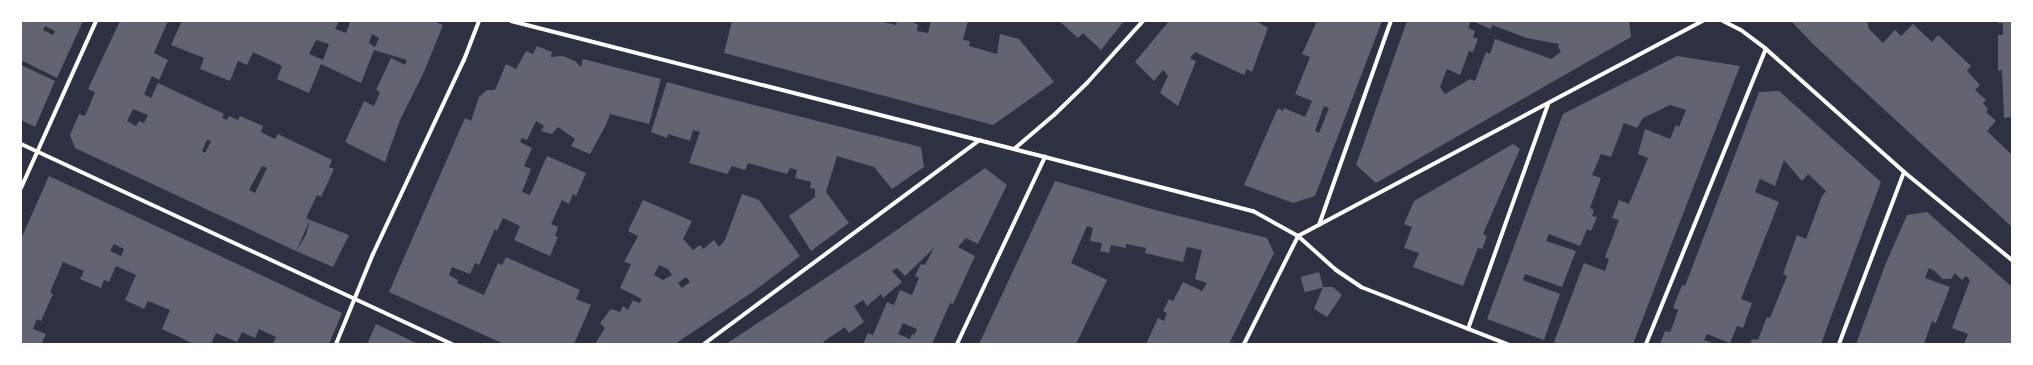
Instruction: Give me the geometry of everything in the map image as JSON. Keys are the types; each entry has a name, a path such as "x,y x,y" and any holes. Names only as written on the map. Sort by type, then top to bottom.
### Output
{"street":[{"path":"21,188 96,21"},
{"path":"336,344 373,254 464,60 479,21"},
{"path":"511,21 980,140 1252,211 1298,236 1336,270 1361,287 1507,344"},
{"path":"1014,149 1054,115 1087,83 1143,21"},
{"path":"1318,226 1391,21"},
{"path":"1244,344 1298,236 1702,21"},
{"path":"1723,21 1742,30 1766,49 1904,172 2012,260"},
{"path":"1646,344 1766,49"},
{"path":"1468,329 1548,104"},
{"path":"704,344 980,140"},
{"path":"21,144 452,344"},
{"path":"957,344 1045,157"},
{"path":"1839,344 1904,172"}],"building":[{"path":"21,21 83,21 57,78 21,60","holes":["45,26 55,31 53,35 43,30"]},
{"path":"120,21 168,21 154,53 168,60 159,80 152,76 144,94 151,98 158,83 224,114 222,118 227,120 229,116 238,120 240,116 263,126 261,132 275,139 278,134 332,160 329,167 334,169 321,197 317,195 306,218 310,220 296,251 75,148 70,135 79,114 85,116 95,92 88,89","holes":["133,109 148,115 144,123 139,121 136,126 127,121","207,140 211,141 205,153 202,151","262,166 267,168 255,193 249,190"]},
{"path":"182,21 339,21 335,29 346,33 350,22 347,21 433,21 443,25 424,72 400,120 385,162 345,142 364,101 374,106 380,92 376,90 391,58 405,65 407,60 374,50 361,83 321,64 309,93 277,79 282,66 253,52 247,65 238,61 230,81 200,69 204,58 171,45","holes":["372,34 379,38 375,47 369,43","316,40 329,44 323,60 309,54"]},
{"path":"732,21 879,21 896,25 897,21 914,21 914,23 918,24 917,31 928,33 931,21 968,21 963,40 970,41 969,46 997,54 1000,34 1019,39 1054,82 993,125 724,53"},
{"path":"1059,21 1124,21 1101,50 1083,33 1078,38"},
{"path":"1169,21 1256,21 1268,28 1252,72 1247,69 1244,75 1195,52 1190,58 1196,61 1178,106 1160,93 1168,76 1163,70 1154,81 1135,62"},
{"path":"1317,21 1382,21 1315,196 1293,203 1244,185 1278,108 1283,111 1284,108 1305,117 1312,101 1295,94 1310,57 1302,54","holes":["1324,106 1329,108 1319,133 1315,131"]},
{"path":"1407,21 1471,21 1468,28 1475,31 1473,37 1478,39 1473,52 1469,51 1460,75 1447,69 1440,87 1445,94 1470,79 1475,81 1486,52 1490,54 1495,39 1551,59 1561,52 1558,47 1559,44 1527,38 1492,25 1491,29 1472,21 1629,21 1631,37 1376,183 1356,165"},
{"path":"1791,21 1867,21 1869,29 1883,43 1895,30 1901,36 1913,24 1932,42 1938,35 1971,66 1967,71 1980,85 1975,90 1986,100 1983,103 1988,109 1986,112 1996,121 1987,131 2012,155 2012,227 1814,45"},
{"path":"1998,21 2012,21 2012,117 2004,118 2002,70 1998,71 1998,35 2003,35 2003,23 1998,23"},
{"path":"537,46 552,52 551,57 563,56 575,61 581,67 583,59 661,79 649,124 610,114 606,125 590,154 571,146 575,139 558,127 552,134 541,131 544,126 536,121 527,140 522,138 520,142 532,148 524,166 531,169 522,192 530,195 547,156 586,173 576,196 573,194 569,204 562,200 551,224 558,227 555,236 558,237 550,256 514,240 520,226 503,218 497,231 495,229 479,265 475,263 470,274 452,267 449,275 458,280 457,283 484,295 498,263 502,265 506,257 580,290 576,299 591,305 574,344 504,344 389,292 465,118 471,121 479,97 487,90 495,90 506,64 516,69 526,51 533,54"},
{"path":"1677,56 1740,66 1633,344 1560,344 1554,342 1584,263 1605,271 1609,259 1605,257 1619,220 1612,218 1619,200 1629,204 1648,158 1638,154 1645,129 1670,139 1676,125 1679,127 1686,110 1670,105 1643,118 1637,128 1624,123 1611,157 1601,154 1592,175 1601,178 1590,208 1594,210 1592,216 1597,217 1591,231 1587,229 1580,246 1549,234 1546,241 1576,251 1562,287 1525,274 1523,280 1560,294 1544,340 1487,319 1563,114"},
{"path":"21,65 55,81 35,127 21,120"},
{"path":"667,82 921,147 924,167 892,189 874,167 837,156 826,192 849,223 811,251 789,216 815,197 815,189 810,188 811,182 795,178 797,170 790,168 787,174 748,163 745,170 732,166 727,174 689,163 700,132 693,130 690,141 668,134 667,138 651,132"},
{"path":"1779,91 1881,182 1821,344 1750,344 1752,339 1758,340 1767,317 1770,318 1787,276 1783,274 1797,235 1806,239 1822,196 1826,191 1808,174 1802,181 1784,160 1775,186 1760,179 1755,192 1779,202 1741,299 1752,303 1743,328 1737,326 1730,343 1707,334 1704,340 1715,344 1660,344 1665,331 1670,332 1672,328 1678,310 1673,308 1682,285 1685,286 1759,92"},
{"path":"1513,144 1520,149 1483,234 1487,236 1482,249 1478,248 1463,286 1413,267 1419,253 1404,248 1412,227 1404,224 1414,201"},
{"path":"985,168 1007,185 978,244 966,238 958,247 975,256 953,304 950,303 932,344 863,344 868,333 873,335 887,302 894,305 900,290 912,295 919,278 915,276 921,264 925,265 934,248 905,276 897,268 892,271 902,282 883,298 881,294 867,306 863,300 854,306 864,322 849,333 845,327 823,342 827,344 726,344 871,248","holes":["903,323 917,329 914,335 912,334 910,339 898,334"]},
{"path":"49,176 342,313 329,344 273,344 276,337 259,329 255,338 242,332 237,342 216,333 211,344 194,344 162,329 170,310 148,301 144,309 125,300 136,275 116,266 109,282 104,280 101,288 80,279 84,271 63,262 50,292 53,294 41,321 37,319 33,329 46,334 42,343 44,344 21,344 21,239","holes":["114,244 124,249 121,256 110,251"]},
{"path":"1055,181 1155,210 1267,238 1274,253 1229,344 1146,344 1158,318 1164,321 1167,313 1163,311 1169,299 1173,301 1183,282 1202,291 1207,283 1195,279 1202,250 1187,247 1183,262 1145,253 1146,248 1126,244 1126,248 1111,245 1109,253 1100,251 1102,243 1090,241 1093,228 1087,226 1071,263 1107,280 1076,344 979,344"},
{"path":"742,194 759,200 800,256 754,291 675,344 595,344 605,328 600,323 611,309 620,312 623,306 628,310 633,300 639,303 642,299 620,288 631,264 624,262 638,236 628,231 643,200 692,221 683,239 693,250 700,245 703,249 714,240 719,247 725,240","holes":["659,265 668,269 672,275 663,280 654,275","686,277 690,282 682,288 678,283"]},
{"path":"1927,212 2012,287 2012,344 1964,344 1968,334 1952,328 1970,280 1966,276 1962,280 1955,273 1951,279 1942,279 1935,271 1929,268 1925,278 1950,287 1936,323 1932,321 1924,344 1856,344 1886,263 1907,215"},
{"path":"310,220 349,235 333,267 296,251 306,235"},
{"path":"1319,272 1323,287 1305,292 1301,277"},
{"path":"1323,287 1333,287 1342,295 1327,317 1314,309"},
{"path":"376,324 418,344 367,344"}]}
